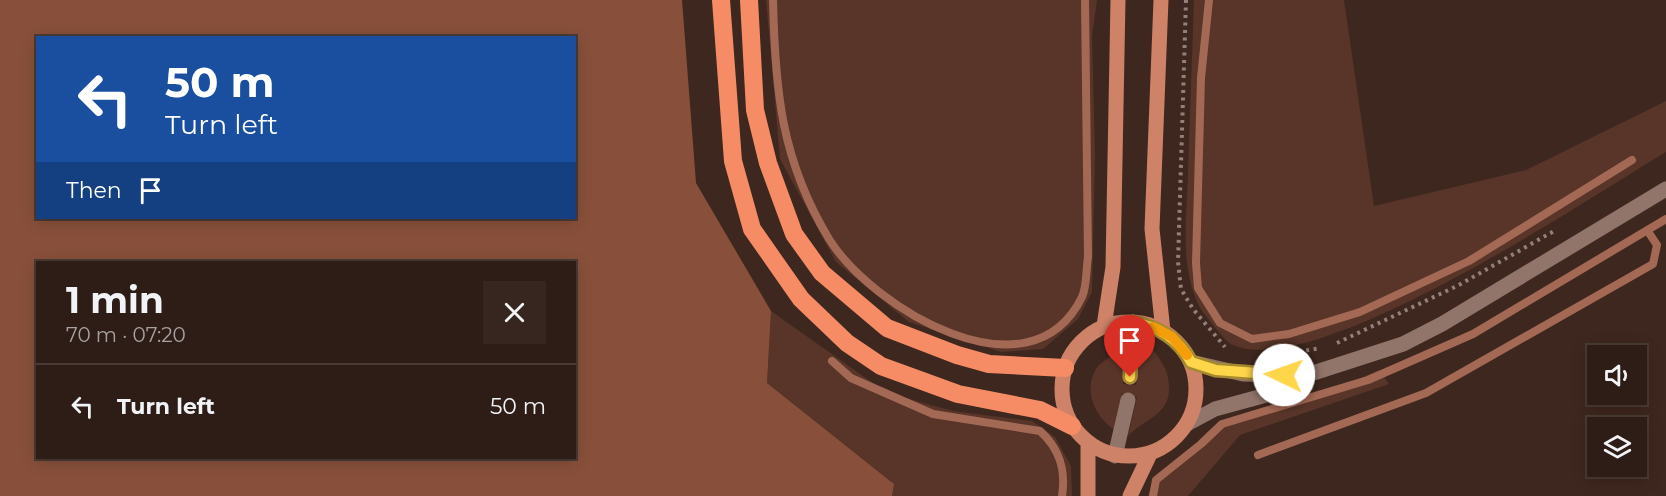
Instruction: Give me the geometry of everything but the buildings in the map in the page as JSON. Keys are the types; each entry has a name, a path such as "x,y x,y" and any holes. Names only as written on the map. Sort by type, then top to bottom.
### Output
{"highway":[{"path":"721,0 736,172 752,229 801,299 847,343 881,366 958,394 1040,410 1072,426"},
{"path":"749,0 755,110 768,163 794,234 822,273 887,328 957,355 989,364 1065,368"}],"main road":[{"path":"1104,326 1113,267 1119,0"},
{"path":"1161,0 1152,229 1163,331"},
{"path":"1133,322 1163,331 1180,345 1191,362 1196,383 1195,405 1187,424 1164,447 1150,454 1132,457 1115,456 1088,444 1072,426 1062,397 1065,368 1080,342 1104,326 1133,322"},
{"path":"1088,444 1088,496"},
{"path":"1130,496 1150,454"}],"street":[{"path":"1187,424 1215,409 1270,394 1304,376 1369,357 1442,324 1666,189"},
{"path":"1130,377 1133,322"},
{"path":"1191,362 1216,370 1243,374 1304,376"},
{"path":"1115,456 1128,400"}],"path":[{"path":"1186,0 1178,262 1181,289 1221,346 1229,349"},
{"path":"1273,356 1329,346 1459,285 1560,227"}],"shaded area":[{"path":"0,0 682,0 696,183 771,311 767,383 894,484 892,496 0,496"},
{"path":"766,0 1097,0 1092,36 1095,153 1092,292 1078,319 1043,349 1001,352 909,322 836,262 780,159"},
{"path":"1194,0 1344,0 1374,206 1526,170 1666,101 1666,152 1516,243 1384,313 1322,338 1270,349 1231,344 1199,306 1186,257"},
{"path":"771,311 887,393 953,411 1032,421 1055,437 1071,466 1072,496 892,496 893,483 767,383"},
{"path":"1124,337 1123,384 1136,385 1140,344 1143,343 1152,349 1164,366 1169,385 1166,404 1128,436 1137,397 1122,394 1116,431 1096,410 1091,392 1091,383 1099,365 1114,354"},
{"path":"1379,370 1389,384 1240,435 1188,496 1148,496 1153,480 1172,466 1219,422 1349,383"}],"waterway":[{"path":"773,0 776,64 784,124 800,181 829,239 850,266 879,292 914,316 952,334 990,343 1027,342 1058,328 1084,293 1088,257 1085,0"},
{"path":"1209,0 1201,78 1196,263 1198,288 1220,323 1252,339 1289,334 1360,312 1469,261 1632,160"},
{"path":"1153,496 1156,480 1222,424 1368,380 1473,334 1666,219"},
{"path":"1258,455 1426,393 1653,264 1657,245 1647,230"},
{"path":"832,361 851,378 933,414 1040,431 1052,445 1060,460 1063,477 1062,496"}],"slow traffic":[{"path":"1153,327 1172,337 1187,355"}],"route":[{"path":"1130,377 1133,322 1148,325 1172,337 1191,362 1216,370 1243,374 1284,375"}]}
